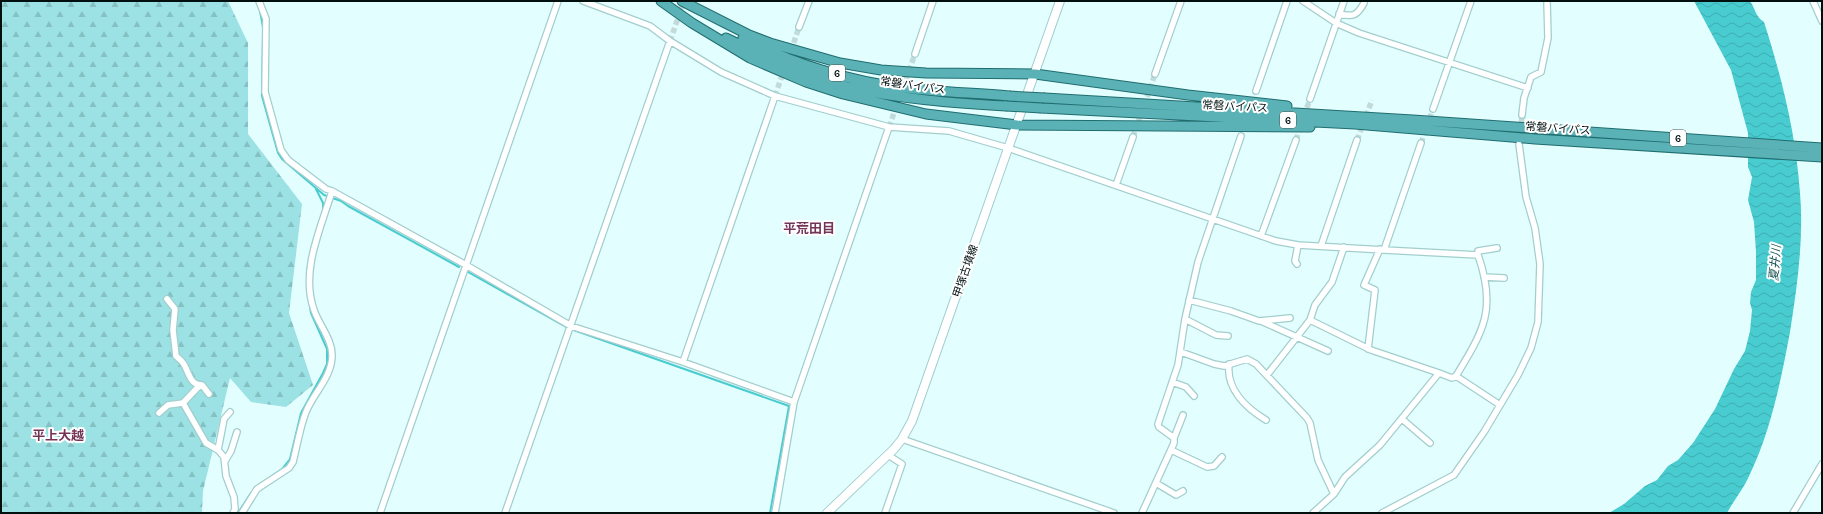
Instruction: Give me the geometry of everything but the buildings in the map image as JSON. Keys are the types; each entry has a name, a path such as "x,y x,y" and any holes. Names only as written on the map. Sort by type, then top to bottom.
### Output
{"highway":[{"path":"661,1 681,16 739,53 806,82 843,94 907,110 965,120 1017,125 1209,128 1372,126"},
{"name":"常磐バイパス","path":"667,1 688,16 720,35 754,52 813,76 848,87 948,102 1372,126 1535,139 1822,157"},
{"path":"680,1 763,40 791,50 840,63 881,70 910,72 1035,74 1188,95 1277,105 1404,115 1428,121"},
{"name":"常磐バイパス","path":"680,1 760,47 809,65 851,78 905,88 1009,96 1428,121 1822,148"}],"main road":[{"name":"甲塚古墳線","path":"826,513 888,455 902,439 912,421 1060,1"}],"street":[{"path":"259,1 266,19 264,81 266,96 281,150 288,160 326,189 331,196 466,265 570,328 683,362 794,402"},
{"path":"380,513 558,1"},
{"path":"583,1 650,26 670,41 721,72 775,96 889,127 949,131 1008,148 1276,241 1298,245 1478,255 1484,277 1488,306 1478,339 1456,376 1452,378 1368,349 1310,320"},
{"path":"800,27 809,1"},
{"path":"915,54 933,1"},
{"path":"1155,74 1181,1"},
{"path":"1256,91 1287,1"},
{"path":"1303,1 1336,23 1399,47 1449,61 1528,88"},
{"path":"1310,99 1344,1"},
{"path":"1433,109 1471,1"},
{"path":"1522,115 1524,98 1531,77 1541,72 1548,38 1546,1"},
{"path":"1814,1 1822,22"},
{"path":"1339,14 1353,15 1357,13 1364,3"},
{"path":"505,513 670,41"},
{"path":"683,362 775,96"},
{"path":"774,513 794,402 889,127"},
{"path":"1174,438 1159,427 1158,424 1181,352 1185,319 1198,262 1241,136"},
{"path":"1116,185 1133,137"},
{"path":"1261,236 1296,140"},
{"path":"1321,246 1358,140"},
{"path":"1368,349 1375,290 1364,285 1382,250 1421,143"},
{"path":"1382,513 1454,475 1484,432 1518,375 1531,348 1538,322 1540,264 1535,228 1526,197 1519,144"},
{"path":"242,513 257,489 289,468 293,462 306,412 330,368 332,347 314,309 309,284 312,254 331,196"},
{"path":"1297,264 1295,261 1298,245"},
{"path":"1267,375 1310,320 1315,305 1332,282 1344,247"},
{"path":"1478,251 1497,248"},
{"path":"1484,277 1504,278"},
{"path":"167,299 175,309 173,330 176,356 184,363 193,382 205,387 209,394"},
{"path":"1189,300 1231,311 1259,321 1328,351"},
{"path":"1259,321 1290,318"},
{"path":"1185,319 1216,335 1228,336"},
{"path":"1181,352 1224,366 1247,359 1252,361 1307,418 1310,423 1318,460 1334,494"},
{"path":"1229,364 1228,372 1230,383 1252,411 1266,420"},
{"path":"1313,513 1334,494 1345,477 1380,445 1439,373"},
{"path":"1456,376 1500,405"},
{"path":"1172,382 1186,387 1194,396"},
{"path":"159,414 168,405 183,403 200,385"},
{"path":"183,403 206,443 218,450 224,457 228,484 234,497 235,509 233,513"},
{"path":"218,450 224,419 230,412"},
{"path":"1142,513 1174,443 1174,438 1183,415"},
{"path":"1402,419 1430,443"},
{"path":"225,462 231,451 237,432"},
{"path":"902,439 1114,513"},
{"path":"1171,450 1207,466 1214,466 1222,457"},
{"path":"885,513 902,464 888,455"},
{"path":"1793,513 1822,464"},
{"path":"1156,484 1176,495 1183,491"}],"green space":[{"path":"1,1 228,1 248,43 248,134 302,204 289,313 313,385 286,407 251,402 230,378 203,491 202,513 1,513"}],"water":[{"name":"夏井川","path":"1694,1 1750,1 1757,15 1764,22 1771,43 1792,128 1800,193 1800,245 1790,332 1779,386 1764,440 1748,479 1727,513 1609,513 1624,504 1645,486 1657,480 1668,466 1678,460 1693,443 1715,409 1734,369 1745,351 1750,331 1752,310 1750,303 1751,292 1756,280 1756,252 1754,222 1748,200 1752,177 1748,167 1748,133 1731,70"}],"waterway":[{"path":"260,11 263,27"},
{"path":"263,37 262,96 278,153 282,159 324,195 341,201 459,267"},
{"path":"316,189 323,203 323,211"},
{"path":"307,271 311,252"},
{"path":"468,272 568,328 789,406 770,513"},
{"path":"256,487 282,469 290,459 301,413 327,364 327,349 311,313 307,287"},
{"path":"238,513 251,493"}],"tunnel":[{"path":"670,41 684,1"},
{"path":"791,51 799,27"},
{"path":"889,127 915,54"},
{"path":"775,96 784,70"},
{"path":"1133,137 1155,74"},
{"path":"1304,116 1310,99"},
{"path":"1357,140 1372,100"},
{"path":"1421,143 1433,109"},
{"path":"1520,140 1522,115"},
{"path":"1296,140 1301,124"}],"district":[{"name":"平荒田目","path":"809,228"},
{"name":"平上大越","path":"58,435"}]}
